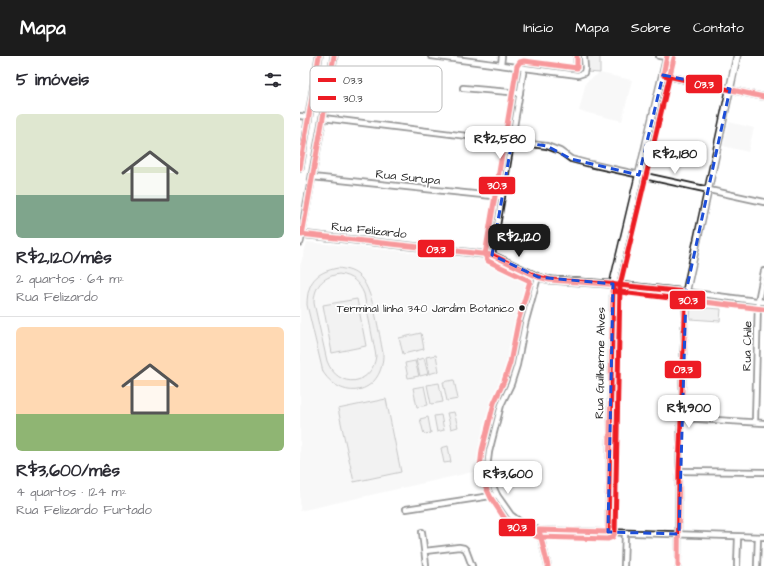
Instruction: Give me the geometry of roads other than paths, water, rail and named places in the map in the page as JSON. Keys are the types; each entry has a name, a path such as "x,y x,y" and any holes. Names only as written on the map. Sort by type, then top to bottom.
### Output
{"main road":[{"path":"317,66 319,56"},
{"path":"332,66 334,56"},
{"path":"686,292 737,56"},
{"name":"Rua Guilherme Alves","path":"613,284 667,57"},
{"path":"300,168 310,106"},
{"path":"300,242 324,112"},
{"name":"Rua Felizardo","path":"301,234 492,255 538,277 555,280 613,284 686,292"}],"street":[{"path":"432,56 578,75 584,73 584,56"},
{"path":"501,65 502,56"},
{"path":"659,56 667,57"},
{"path":"492,255 524,68"},
{"path":"663,75 764,97"},
{"path":"463,88 520,93"},
{"path":"300,116 308,117"},
{"path":"323,118 547,146 560,151 571,159 590,164 764,202"},
{"name":"Rua Surupa","path":"312,177 502,197"},
{"name":"Rua Chile","path":"755,422 758,301 764,271"},
{"path":"538,277 525,324 517,365 511,384 501,405 489,452 487,468 489,477 497,495 511,515 523,524 539,530 764,538"},
{"name":"Rua Guilherme Alves","path":"608,532 613,284"},
{"path":"678,566 679,471 686,292"},
{"name":"Rua Felizardo","path":"686,292 764,302"},
{"path":"682,418 764,423"},
{"path":"679,471 764,472"},
{"path":"406,509 497,495"},
{"path":"539,530 548,566"},
{"path":"422,532 426,565"},
{"path":"624,566 625,533"},
{"path":"737,566 738,537"},
{"path":"758,537 758,566"},
{"path":"424,551 459,547 464,548 472,566"}],"place":[{"name":"Terminal linha 340 Jardim Botanico","path":"522,308"}]}
